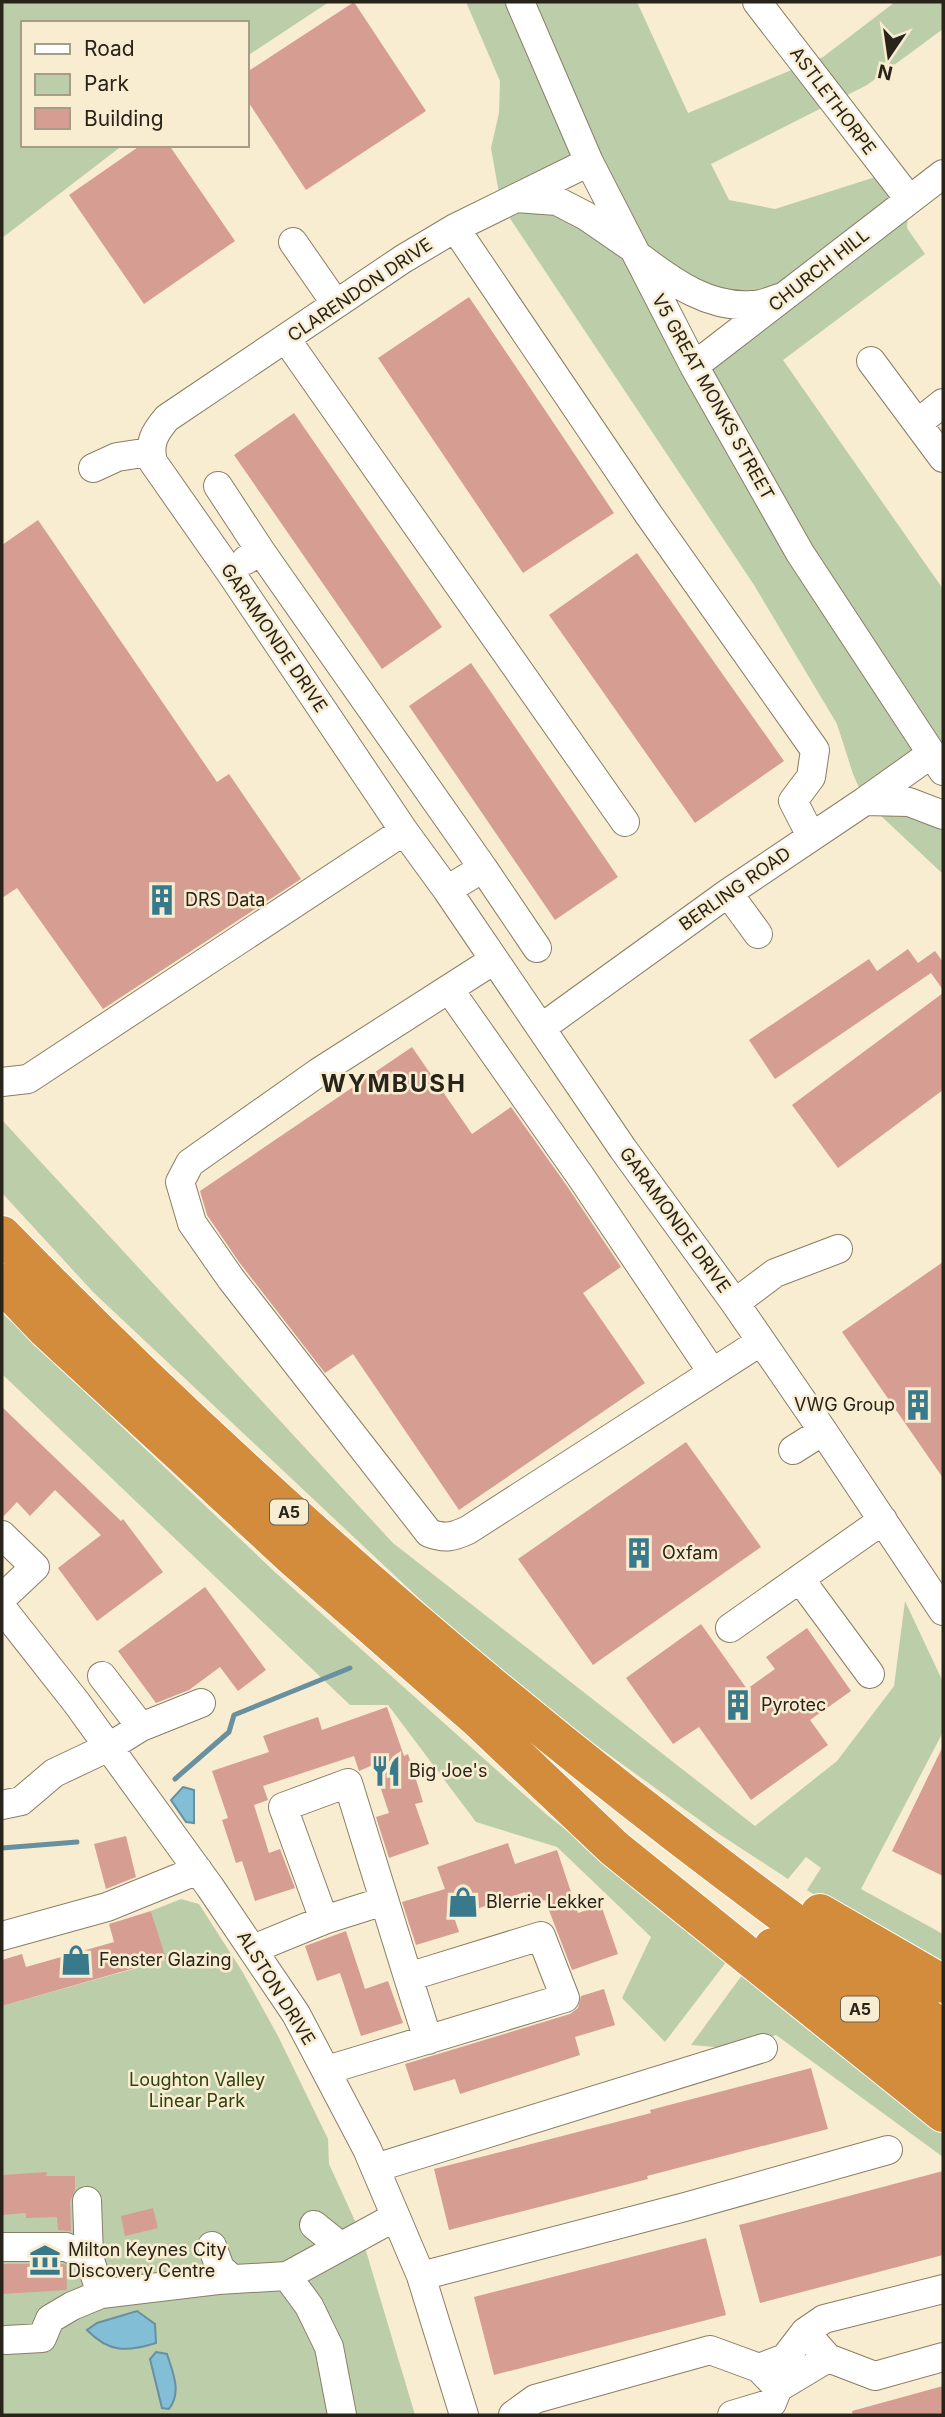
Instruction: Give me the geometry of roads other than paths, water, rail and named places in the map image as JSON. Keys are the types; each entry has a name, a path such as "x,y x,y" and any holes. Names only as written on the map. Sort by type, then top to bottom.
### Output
{"highway":[{"name":"A5","path":"2,1235 77,1311 302,1524 496,1691 753,1893 943,2029"},
{"name":"A5","path":"2,1283 46,1329 295,1559 478,1719 742,1924 943,2069"},
{"path":"478,1719 614,1848 943,2113"},
{"path":"594,1769 837,1923 943,1984"}],"street":[{"name":"V5 GREAT MONKS STREET","path":"520,2 589,162 694,366 800,553 937,763"},
{"name":"ASTLETHORPE","path":"757,2 909,199"},
{"name":"CLARENDON DRIVE","path":"151,448 154,433 167,418 335,304 455,228 589,162"},
{"name":"CHURCH HILL","path":"694,366 943,174"},
{"path":"516,198 557,201 586,216 679,287 718,303 753,306 787,296"},
{"path":"455,228 649,515 816,750 811,777 793,801 811,836"},
{"path":"293,242 335,304"},
{"path":"286,339 625,822"},
{"path":"871,361 943,458"},
{"path":"918,423 943,403"},
{"path":"93,468 117,457 151,448"},
{"name":"GARAMONDE DRIVE","path":"151,448 153,462 404,831 623,1149 823,1431 943,1611"},
{"path":"218,486 537,948"},
{"path":"230,572 260,550"},
{"name":"BERLING ROAD","path":"541,1028 728,892 811,836 866,801 937,763"},
{"path":"866,801 909,802 943,815"},
{"path":"2,1082 29,1079 404,831"},
{"path":"447,890 483,867"},
{"path":"728,892 758,934"},
{"path":"494,960 308,1079 190,1163 180,1182 192,1223 231,1279 429,1533 442,1538 453,1537 468,1530 761,1342"},
{"path":"449,989 581,1177 712,1371"},
{"path":"734,1303 775,1273 838,1249"},
{"path":"793,1450 823,1431"},
{"path":"730,1628 883,1520"},
{"path":"2,1535 35,1567 2,1598"},
{"path":"800,1579 870,1674"},
{"name":"ALSTON DRIVE","path":"2,1608 109,1747 198,1870 296,2014 375,2168 421,2276 464,2415"},
{"path":"102,1676 141,1727"},
{"path":"2,1805 21,1801 54,1773 109,1747 141,1727 201,1703"},
{"path":"324,1920 283,1807 348,1783 428,2040"},
{"path":"2,1936 107,1907 198,1870"},
{"path":"253,1949 324,1920 384,1901"},
{"path":"327,2070 565,1998 541,1936 408,1978"},
{"path":"375,2168 763,2048"},
{"path":"421,2276 685,2207 888,2150"},
{"path":"87,2201 89,2257 101,2294"},
{"path":"6,2340 42,2338 50,2319 101,2294 232,2279 287,2276 394,2217"},
{"path":"314,2225 340,2246"},
{"path":"2,2246 66,2247 89,2257"},
{"path":"212,2246 220,2268 232,2279"},
{"path":"287,2276 309,2306 329,2347 342,2415"},
{"path":"732,2415 772,2403 768,2378 806,2332 824,2319 943,2289"},
{"path":"806,2332 828,2358 875,2376 943,2357"},
{"path":"513,2415 535,2399 710,2350 768,2378 828,2358"}],"water":[{"path":"183,1787 194,1790 194,1823 186,1822 171,1800"},
{"path":"137,2311 155,2324 156,2343 127,2349 111,2347 87,2330 97,2323"},
{"path":"156,2352 167,2354 174,2375 175,2396 169,2409 162,2408 150,2359"}],"waterway":[{"path":"175,1779 229,1732 234,1715 350,1668"},
{"path":"2,1848 77,1842"}],"place":[{"name":"DRS Data","path":"162,900"},
{"name":"VWG Group","path":"918,1405"},
{"name":"Oxfam","path":"639,1553"},
{"name":"Pyrotec","path":"738,1705"},
{"name":"Big Joe's","path":"386,1771"},
{"name":"Blerrie Lekker","path":"463,1902"},
{"name":"Fenster Glazing","path":"76,1960"},
{"name":"Milton Keynes City Discovery Centre","path":"45,2260"}],"district":[{"name":"WYMBUSH","path":"394,1084"}],"park label":[{"name":"Loughton Valley Linear Park","path":"197,2090"}]}
